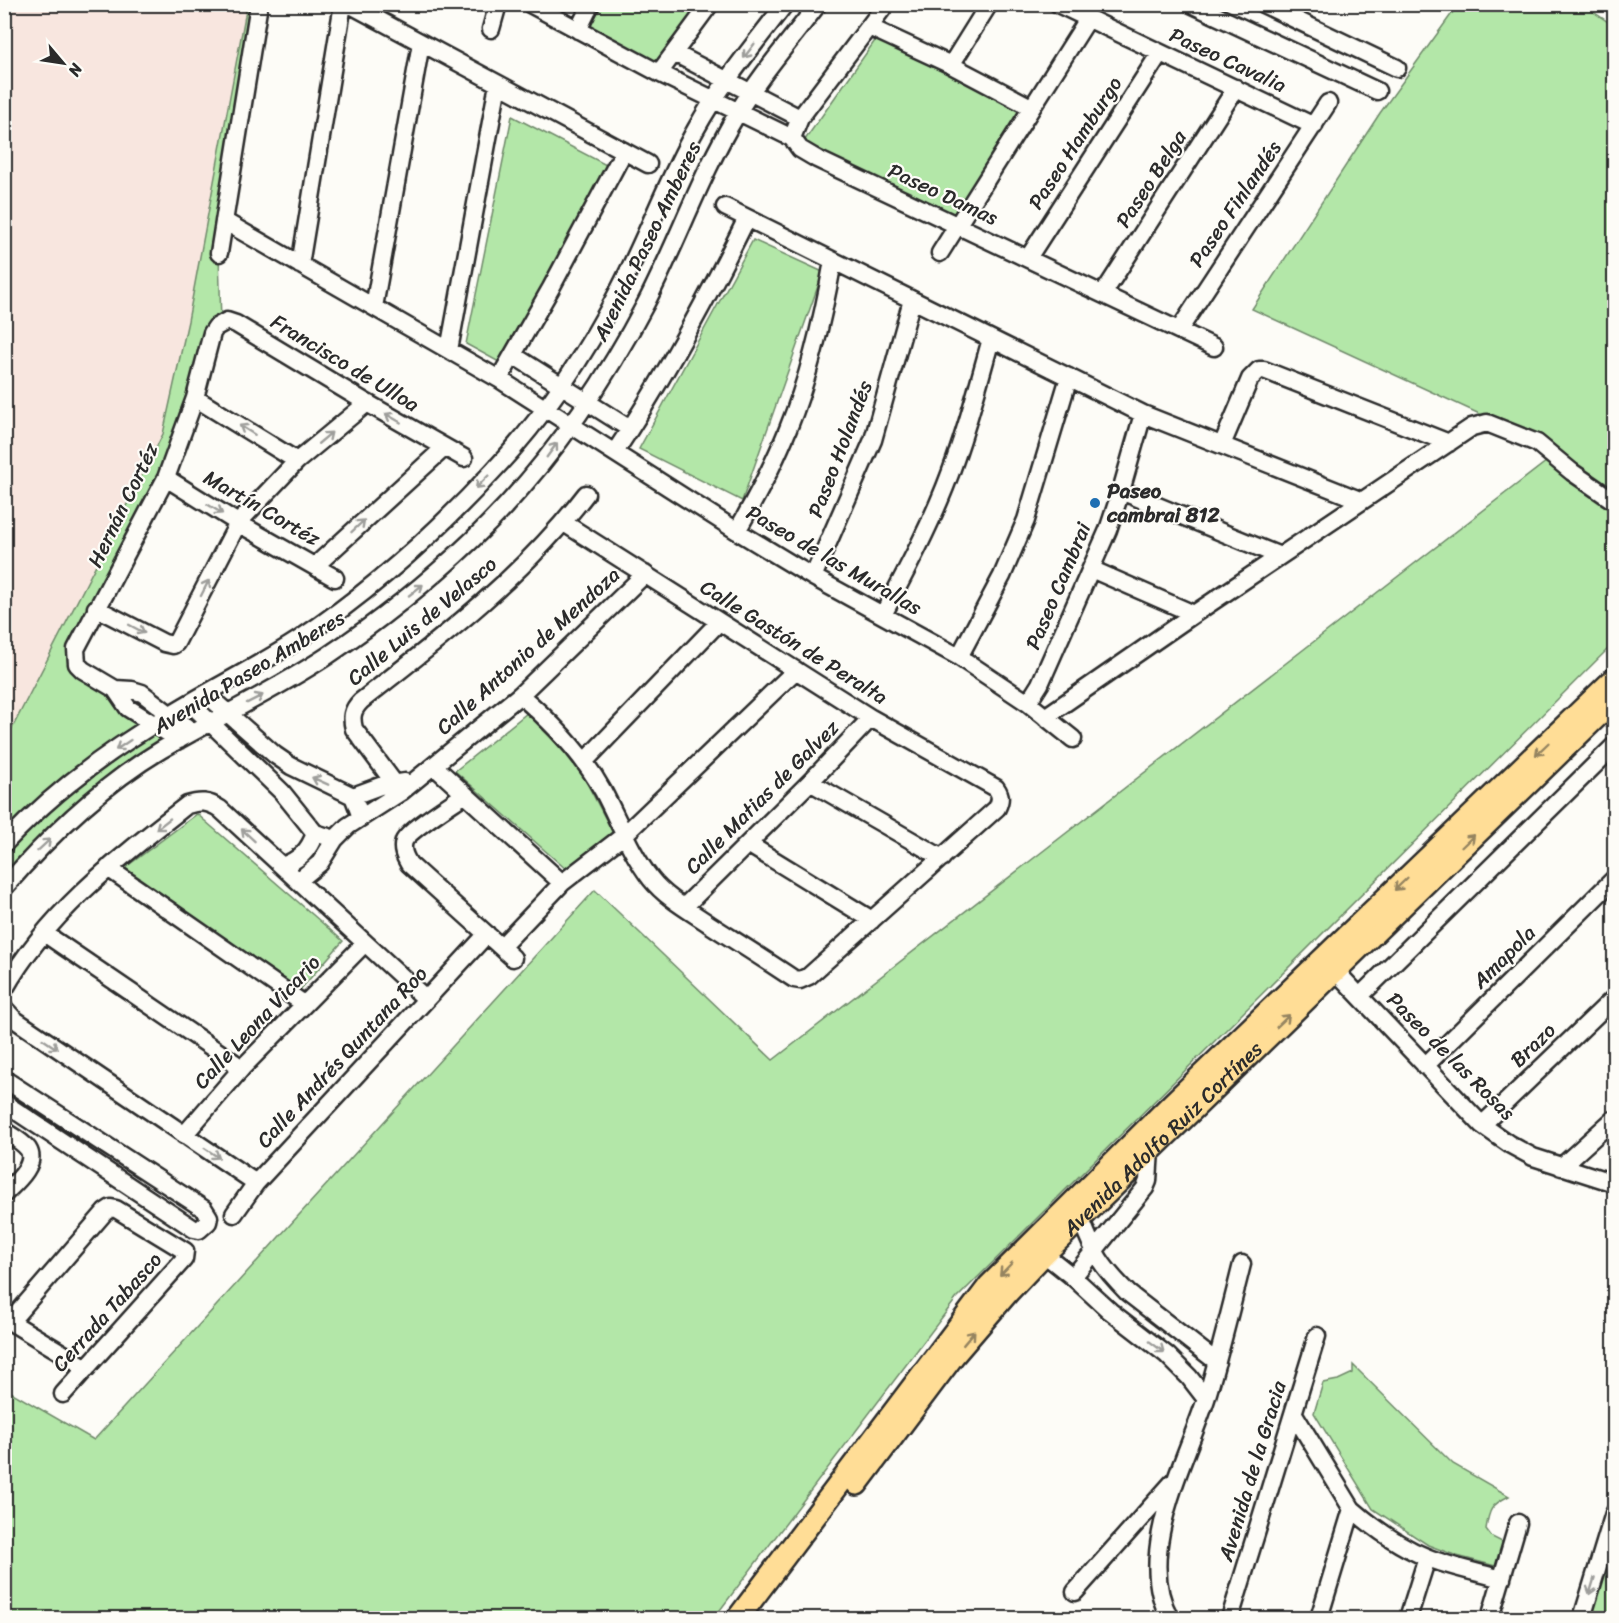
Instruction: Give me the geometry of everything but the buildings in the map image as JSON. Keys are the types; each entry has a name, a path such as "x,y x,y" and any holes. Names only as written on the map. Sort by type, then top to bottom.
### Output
{"main road":[{"path":"738,1618 989,1287 1069,1217 1115,1160 1329,965 1614,679"},
{"name":"Avenida Adolfo Ruiz Cortínes","path":"755,1618 954,1355 1044,1254 1069,1217 1150,1150 1329,965 1614,700"}],"street":[{"path":"219,253 259,4"},
{"path":"300,265 343,4"},
{"path":"349,4 648,164"},
{"path":"491,29 498,4"},
{"name":"Paseo Damas","path":"530,4 659,73 792,138 800,149 817,159 1214,347"},
{"path":"578,30 591,4"},
{"path":"659,73 710,4"},
{"name":"Avenida Paseo Amberes","path":"4,843 33,813 76,776 153,724 297,640 339,611 389,572 494,471 546,409 562,386 620,289 681,155 714,100 785,4"},
{"name":"Avenida Paseo Amberes","path":"4,888 34,854 87,804 124,775 186,736 326,657 426,582 510,500 542,464 571,424 631,330 647,302 717,150 738,112 818,4"},
{"path":"792,138 800,118 886,4"},
{"path":"951,65 989,4"},
{"name":"Paseo Cavalia","path":"1058,4 1314,126"},
{"path":"1263,4 1397,68"},
{"path":"1194,5 1377,91"},
{"path":"940,253 1088,19"},
{"path":"869,27 951,65 1031,107"},
{"path":"374,307 422,43"},
{"path":"674,53 800,118"},
{"name":"Paseo Hamburgo","path":"1028,258 1160,53"},
{"path":"449,350 498,84"},
{"name":"Paseo Belga","path":"1103,294 1236,88"},
{"name":"Paseo Finlandés","path":"1179,330 1328,103"},
{"path":"499,379 562,268 624,151"},
{"path":"725,207 1143,414 1362,501"},
{"path":"615,452 672,360 747,218"},
{"name":"Paseo de las Murallas","path":"224,221 499,379 813,577 959,657 1028,703 1072,739"},
{"path":"737,531 765,481 789,428 808,374 820,329 833,261"},
{"name":"Paseo Holandés","path":"813,577 873,440 912,300"},
{"name":"Francisco de Ulloa","path":"221,323 227,321 237,324 367,403 464,458"},
{"name":"Hernán Cortéz","path":"115,689 77,664 76,649 166,478 195,398 212,333 221,323"},
{"path":"883,615 923,538 946,485 965,432 991,339"},
{"path":"513,355 630,429"},
{"path":"1222,445 1250,379 1259,370 1449,443"},
{"path":"959,657 1002,576 1026,520 1069,377"},
{"path":"195,398 297,461"},
{"path":"96,608 164,643 173,645 179,640 238,523 297,461 367,403"},
{"name":"Paseo Cambrai","path":"1028,703 1040,684 1092,569 1121,491 1143,414"},
{"path":"1045,717 1472,427 1487,423 1537,443 1572,472 1614,501"},
{"path":"315,566 444,448"},
{"name":"Martín Cortéz","path":"166,478 238,523 335,578"},
{"path":"1121,491 1280,556"},
{"name":"Calle Luis de Velasco","path":"403,785 354,729 351,720 354,709 473,611 564,523 586,494"},
{"name":"Calle Gastón de Peralta","path":"564,523 871,718 996,788 1000,797 997,808 942,858"},
{"path":"1092,569 1194,614"},
{"name":"Calle Antonio de Mendoza","path":"298,881 320,863 335,839 361,817 403,785 434,766 520,695 645,574"},
{"path":"584,762 719,622"},
{"path":"465,794 409,835 403,848 405,857 409,864 507,952 562,883 623,836 796,670"},
{"path":"115,689 136,691 170,714 186,736"},
{"path":"115,689 128,708 153,724 186,736"},
{"path":"206,694 275,755 291,766 353,796 361,817"},
{"path":"520,695 555,726 584,762 602,791 623,836 653,882 684,907 794,979 800,980 809,976 942,858 810,782"},
{"path":"190,703 282,792 315,833 335,839"},
{"name":"Calle Matias de Galvez","path":"684,907 871,718"},
{"path":"1360,996 1614,746"},
{"path":"434,766 562,883"},
{"name":"Calle Antonio de Mendoza","path":"353,796 403,785"},
{"path":"4,990 44,933 75,898 108,868 187,806 197,802 214,804 426,999"},
{"path":"282,866 304,854 315,833"},
{"path":"748,844 872,920"},
{"path":"108,868 304,1004"},
{"name":"Amapola","path":"1425,1066 1614,879"},
{"path":"44,933 242,1068"},
{"name":"Calle Andrés Quntana Roo","path":"234,1214 256,1183 487,934"},
{"name":"Calle Leona Vicario","path":"184,1135 242,1068 365,943"},
{"name":"Paseo de las Rosas","path":"1329,965 1482,1125 1533,1157 1614,1183"},
{"name":"Brazo","path":"1482,1125 1614,998"},
{"path":"4,1008 14,1019 256,1183"},
{"path":"4,1079 204,1209 209,1216 208,1222 199,1230 194,1229 4,1103"},
{"path":"1561,1167 1614,1119"},
{"path":"4,1131 27,1147 30,1152 28,1167 4,1194"},
{"path":"1073,1277 1145,1188 1149,1176 1150,1150"},
{"name":"Cerrada Tabasco","path":"7,1320 111,1208 184,1251 184,1259 63,1394"},
{"path":"1069,1217 1104,1267 1128,1293 1217,1362"},
{"path":"1044,1254 1110,1311 1167,1355 1189,1377 1206,1399"},
{"path":"1170,1618 1162,1605 1157,1578 1167,1508 1206,1399 1242,1264"},
{"path":"7,1320 87,1368"},
{"name":"Avenida de la Gracia","path":"1230,1618 1317,1336"},
{"path":"1294,1414 1352,1509 1378,1530 1427,1558 1502,1579"},
{"path":"1075,1592 1177,1477"},
{"path":"1318,1618 1352,1509"},
{"path":"1582,1618 1614,1513"},
{"path":"1490,1618 1518,1522"},
{"path":"1408,1618 1427,1558"}],"shaded area":[{"path":"5,5 247,5 188,321 163,434 5,742"}],"green space":[{"path":"247,5 259,5 219,253 221,323 195,398 75,656 179,740 124,775 5,888 5,742 163,434 188,321"},
{"path":"602,5 703,5 659,65 590,27"},
{"path":"1458,5 1583,5 1614,26 1614,643 956,1299 714,1618 5,1618 4,1388 94,1440 595,890 773,1060 1560,451 1252,309 1380,113"},
{"path":"879,35 1024,108 952,217 802,144"},
{"path":"512,116 612,168 499,362 466,344"},
{"path":"753,240 823,272 742,501 639,449"},
{"path":"527,713 578,766 615,837 567,870 455,771"},
{"path":"197,814 343,941 299,991 122,870"},
{"path":"1353,1365 1453,1464 1509,1496 1492,1508 1486,1529 1492,1537 1506,1544 1503,1568 1457,1556 1428,1545 1373,1509 1314,1413 1323,1383 1338,1380 1353,1373"},
{"path":"1614,1531 1614,1618 1588,1618"}],"place":[{"name":"Paseo cambrai 812","path":"1095,503"}]}
